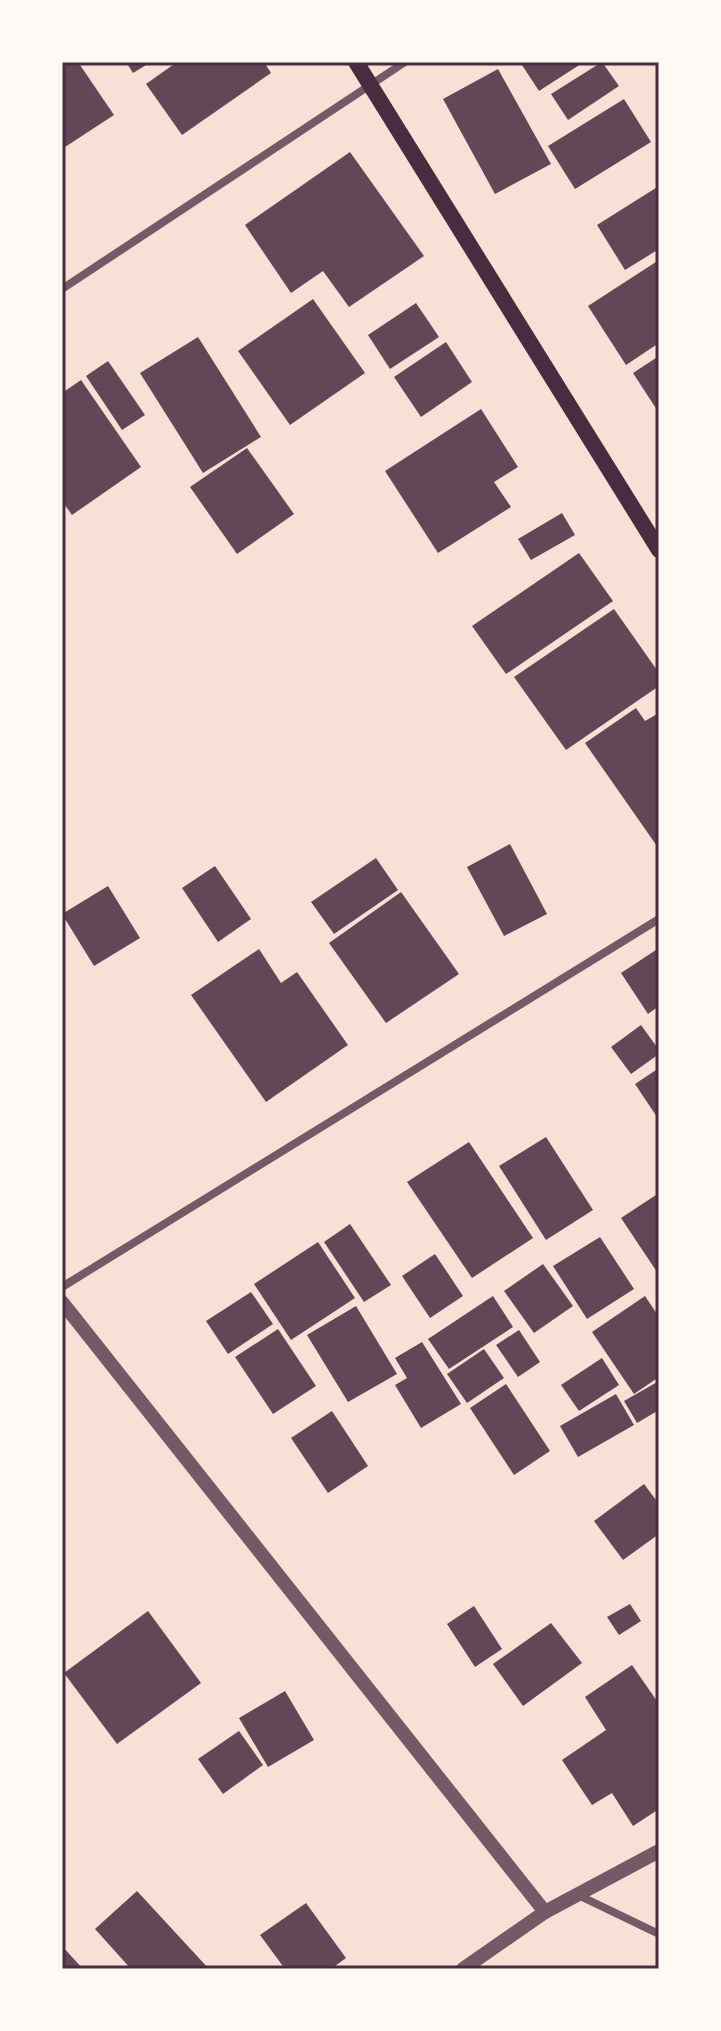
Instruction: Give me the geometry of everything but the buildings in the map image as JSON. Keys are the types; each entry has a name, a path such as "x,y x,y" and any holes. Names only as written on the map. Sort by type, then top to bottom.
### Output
{"main road":[{"path":"356,62 659,550"}],"street":[{"path":"62,289 405,62"},
{"path":"62,1287 659,919"},
{"path":"62,1302 545,1912"},
{"path":"463,1969 545,1912 659,1851"},
{"path":"577,1894 659,1934"}]}
